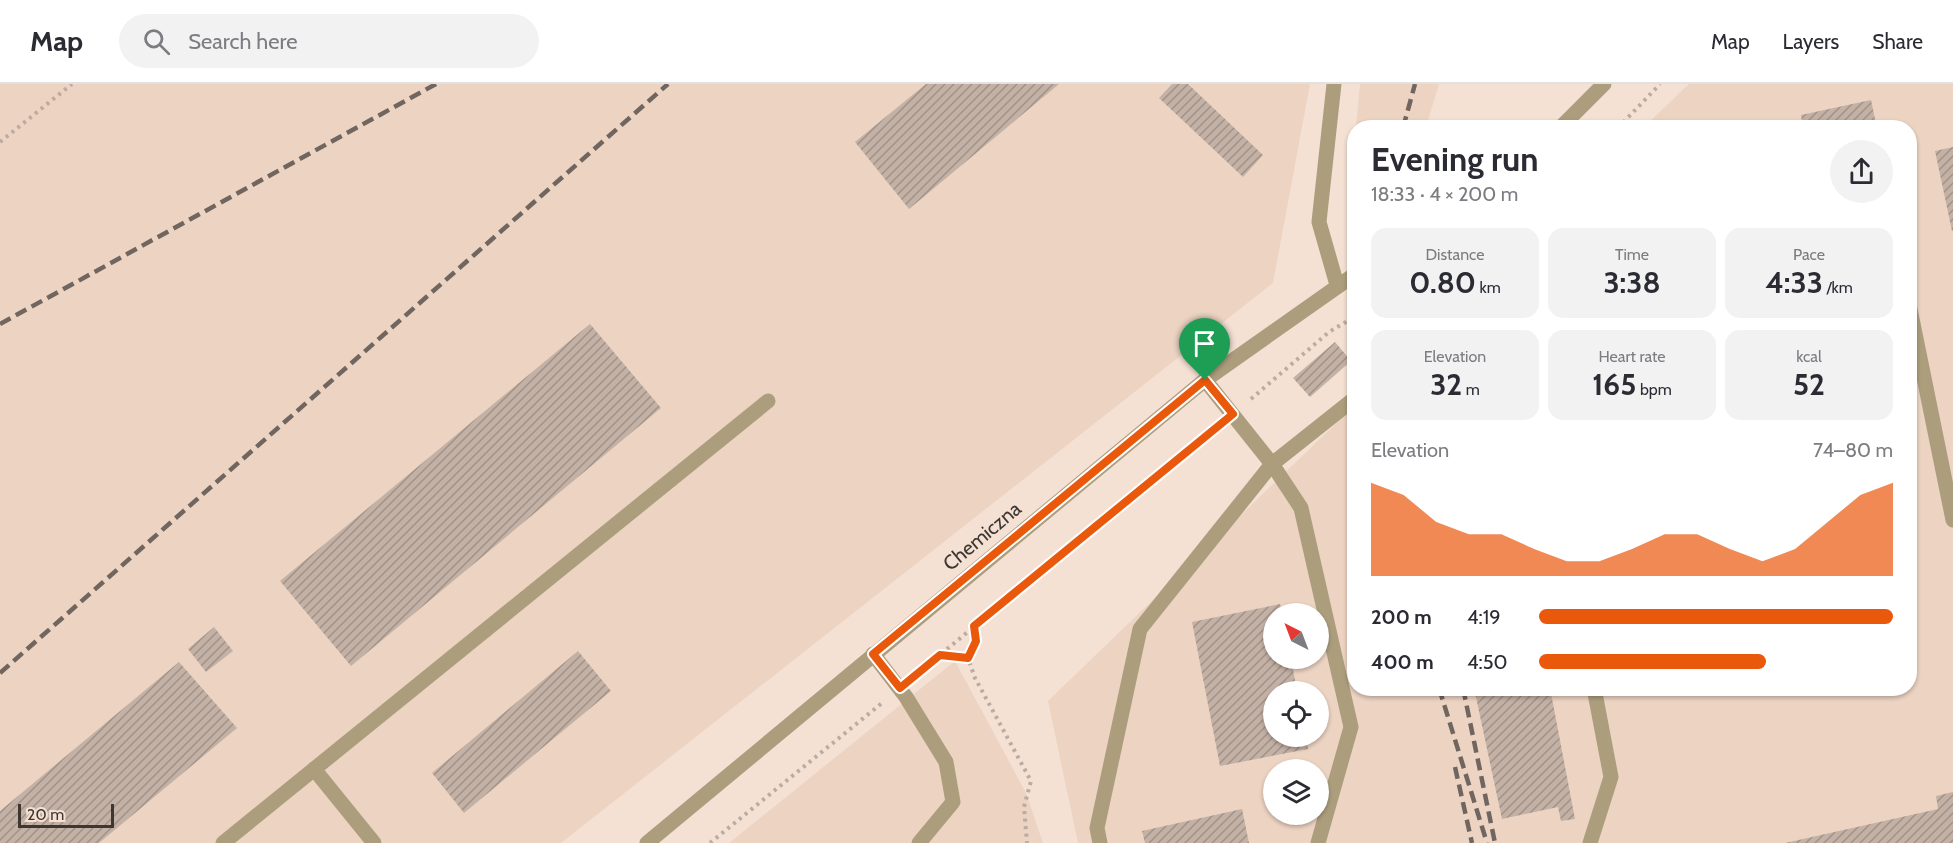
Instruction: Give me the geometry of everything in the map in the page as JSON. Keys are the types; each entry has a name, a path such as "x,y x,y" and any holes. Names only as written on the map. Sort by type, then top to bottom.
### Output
{"street":[{"path":"1334,84 1319,222 1337,285"},
{"path":"1568,120 1604,84"},
{"name":"Chemiczna","path":"646,843 1205,380 1347,279"},
{"path":"1917,343 1953,520"},
{"path":"1205,380 1272,464 1301,508 1350,727 1318,843"},
{"path":"223,843 768,401"},
{"path":"1100,843 1097,828 1140,628 1272,464 1347,405"},
{"path":"873,654 900,688 946,762 953,802 919,843"},
{"path":"1590,843 1611,777 1596,696"},
{"path":"314,769 374,843"}],"path":[{"path":"0,142 72,84"},
{"path":"1626,120 1660,84"},
{"path":"710,843 1233,414 1329,332 1347,321"},
{"path":"974,626 976,641 968,658 975,678 1031,782 1024,807 1027,843"},
{"path":"940,655 968,658"}],"shaded area":[{"path":"0,84 1310,84 1273,283 561,843 0,843"},
{"path":"1360,84 1439,84 1428,120 1357,120"},
{"path":"1689,84 1953,84 1953,843 1078,843 1048,701 1347,413 1347,696 1917,696 1917,120 1651,120"},
{"path":"955,661 1026,793 1043,843 729,843"}],"building":[{"path":"926,84 1059,84 909,209 855,142"},
{"path":"1172,84 1188,84 1263,155 1243,177 1159,98"},
{"path":"1871,100 1875,120 1802,120 1801,115"},
{"path":"1953,147 1953,231 1952,231 1935,151"},
{"path":"590,324 661,408 351,666 280,581"},
{"path":"1335,342 1347,356 1347,365 1310,397 1293,378"},
{"path":"1263,607 1263,669 1293,669 1295,681 1263,681 1263,747 1308,747 1308,749 1220,766 1192,622"},
{"path":"214,627 233,651 206,672 188,649"},
{"path":"578,651 611,691 464,813 432,773"},
{"path":"179,662 237,728 99,843 0,843 0,811"},
{"path":"1476,696 1552,696 1575,819 1561,821 1558,807 1502,819"},
{"path":"1953,792 1953,843 1785,843 1938,809 1936,796"},
{"path":"1242,809 1249,843 1145,843 1142,831"}],"railway":[{"path":"0,324 436,84"},
{"path":"0,673 668,84"},
{"path":"1405,120 1415,84"},
{"path":"1441,696 1487,843"},
{"path":"1465,696 1495,843"},
{"path":"1455,767 1472,843"}],"route":[{"path":"1205,380 1233,414 974,626 976,641 968,658 940,655 900,688 873,654 1205,380"}]}
